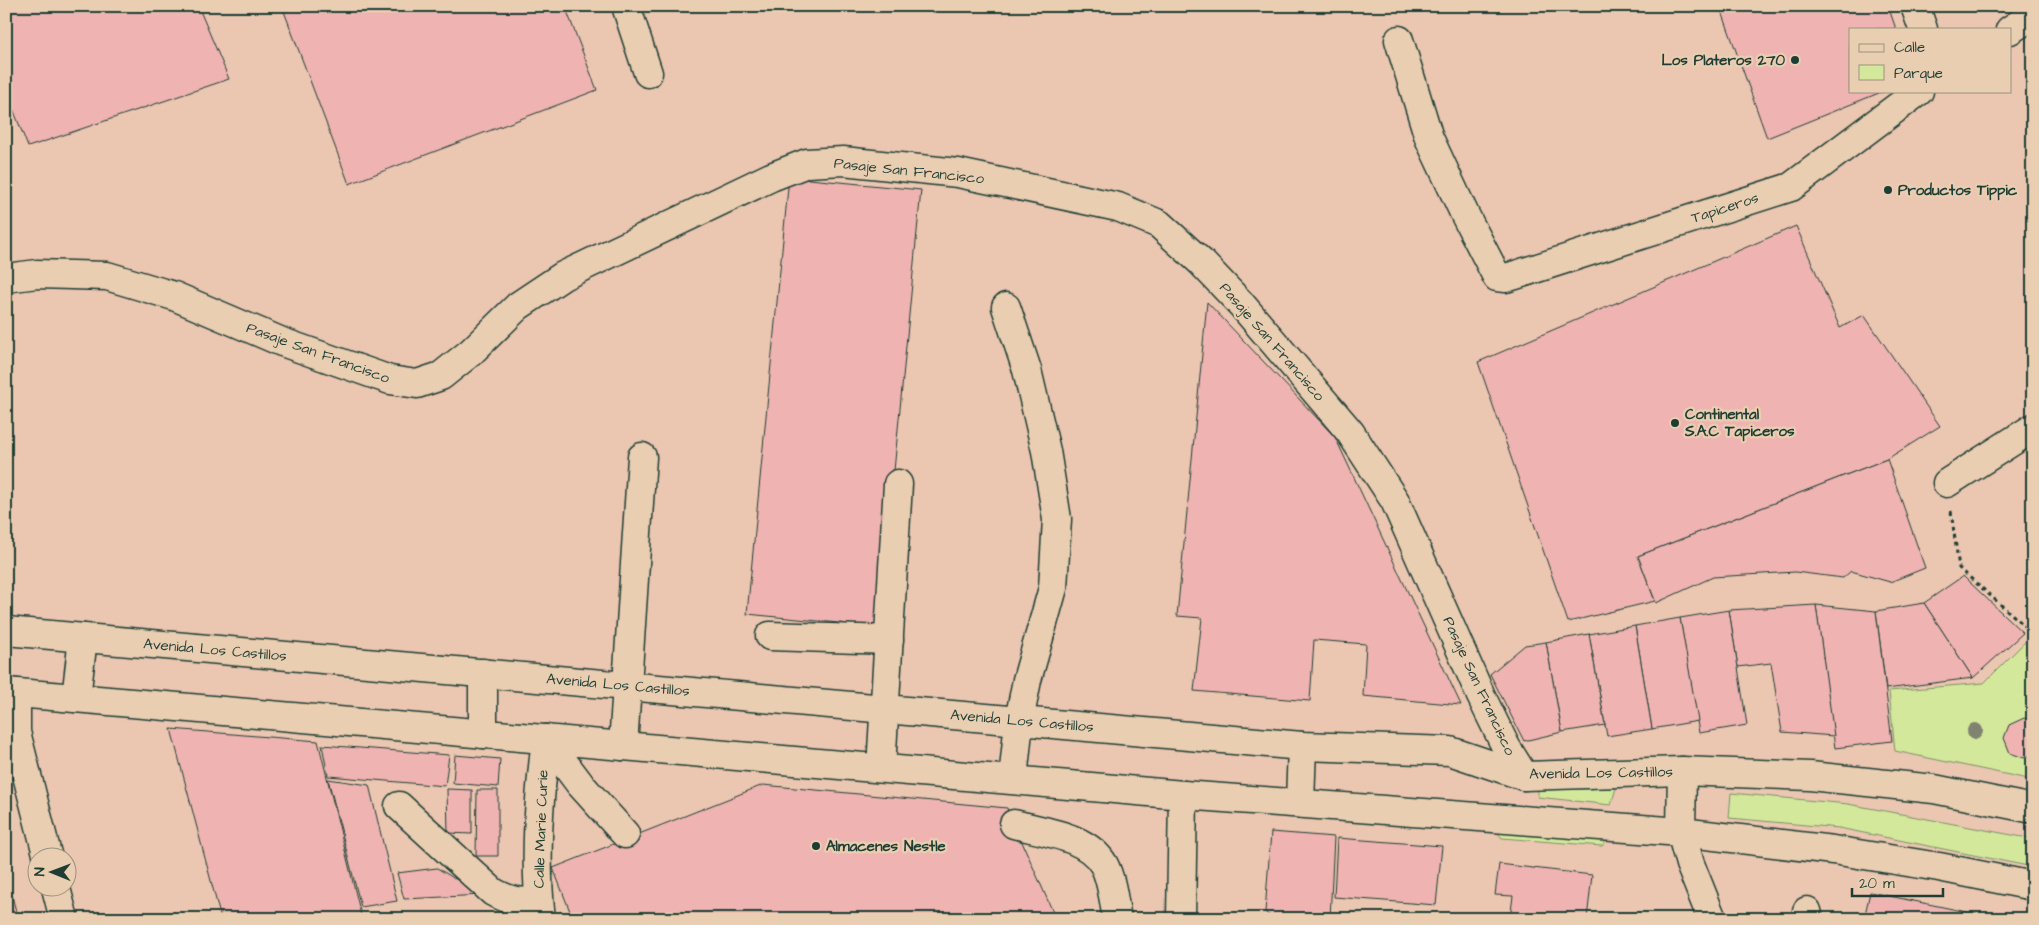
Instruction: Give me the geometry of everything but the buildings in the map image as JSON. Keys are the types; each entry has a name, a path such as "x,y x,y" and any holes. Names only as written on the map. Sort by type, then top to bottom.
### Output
{"street":[{"path":"626,6 648,73"},
{"path":"1915,6 1923,28"},
{"path":"2012,29 2033,15"},
{"name":"Tapiceros","path":"1399,40 1430,138 1465,215 1497,277 1506,278 1791,187 1918,92"},
{"name":"Pasaje San Francisco","path":"6,278 37,274 106,276 174,296 282,342 390,380 417,384 442,376 471,352 518,306 563,276 770,177 807,162 843,161 958,173 1118,207 1160,224 1202,263 1242,305 1350,432 1395,501 1481,696 1506,747 1524,776"},
{"path":"1006,307 1027,370 1046,451 1057,519 1052,588 1027,680 1019,721 1013,779"},
{"path":"1947,483 2033,428"},
{"path":"623,746 642,457"},
{"path":"881,768 898,484"},
{"name":"Avenida Los Castillos","path":"6,631 1302,746 1450,752 1524,776 1682,772 1810,776 1934,789 2033,809"},
{"path":"770,636 889,640"},
{"path":"76,698 82,638"},
{"path":"483,673 483,734"},
{"path":"45,848 16,732 11,692 1183,795 1681,832 1833,850 2033,886"},
{"path":"546,739 580,784 625,834"},
{"name":"Calle Marie Curie","path":"540,910 537,858 540,791 546,739"},
{"path":"1300,803 1302,746"},
{"path":"1682,772 1681,832 1690,864 1712,919"},
{"path":"1181,919 1183,795"},
{"path":"399,806 493,892 506,899 540,910"},
{"path":"1014,824 1078,842 1094,852 1105,866 1117,919"},
{"path":"59,898 64,919"}],"path":[{"path":"1947,483 1959,568 2033,633"}],"shaded area":[{"path":"6,6 2033,6 2033,919 6,919"}],"green space":[{"path":"2026,641 2033,646 2033,780 1895,751 1889,691 1984,683"},
{"path":"1616,788 1611,805 1538,797 1538,790"},
{"path":"1731,793 1848,804 2033,839 2033,867 1839,828 1729,818"},
{"path":"1490,824 1612,835 1602,846 1502,838"}],"place":[{"name":"Los Plateros 270","path":"1795,60"},
{"name":"Productos Tippic","path":"1888,190"},
{"name":"Continental S.A.C Tapiceros","path":"1675,423"},
{"name":"Almacenes Nestle","path":"816,846"}]}
